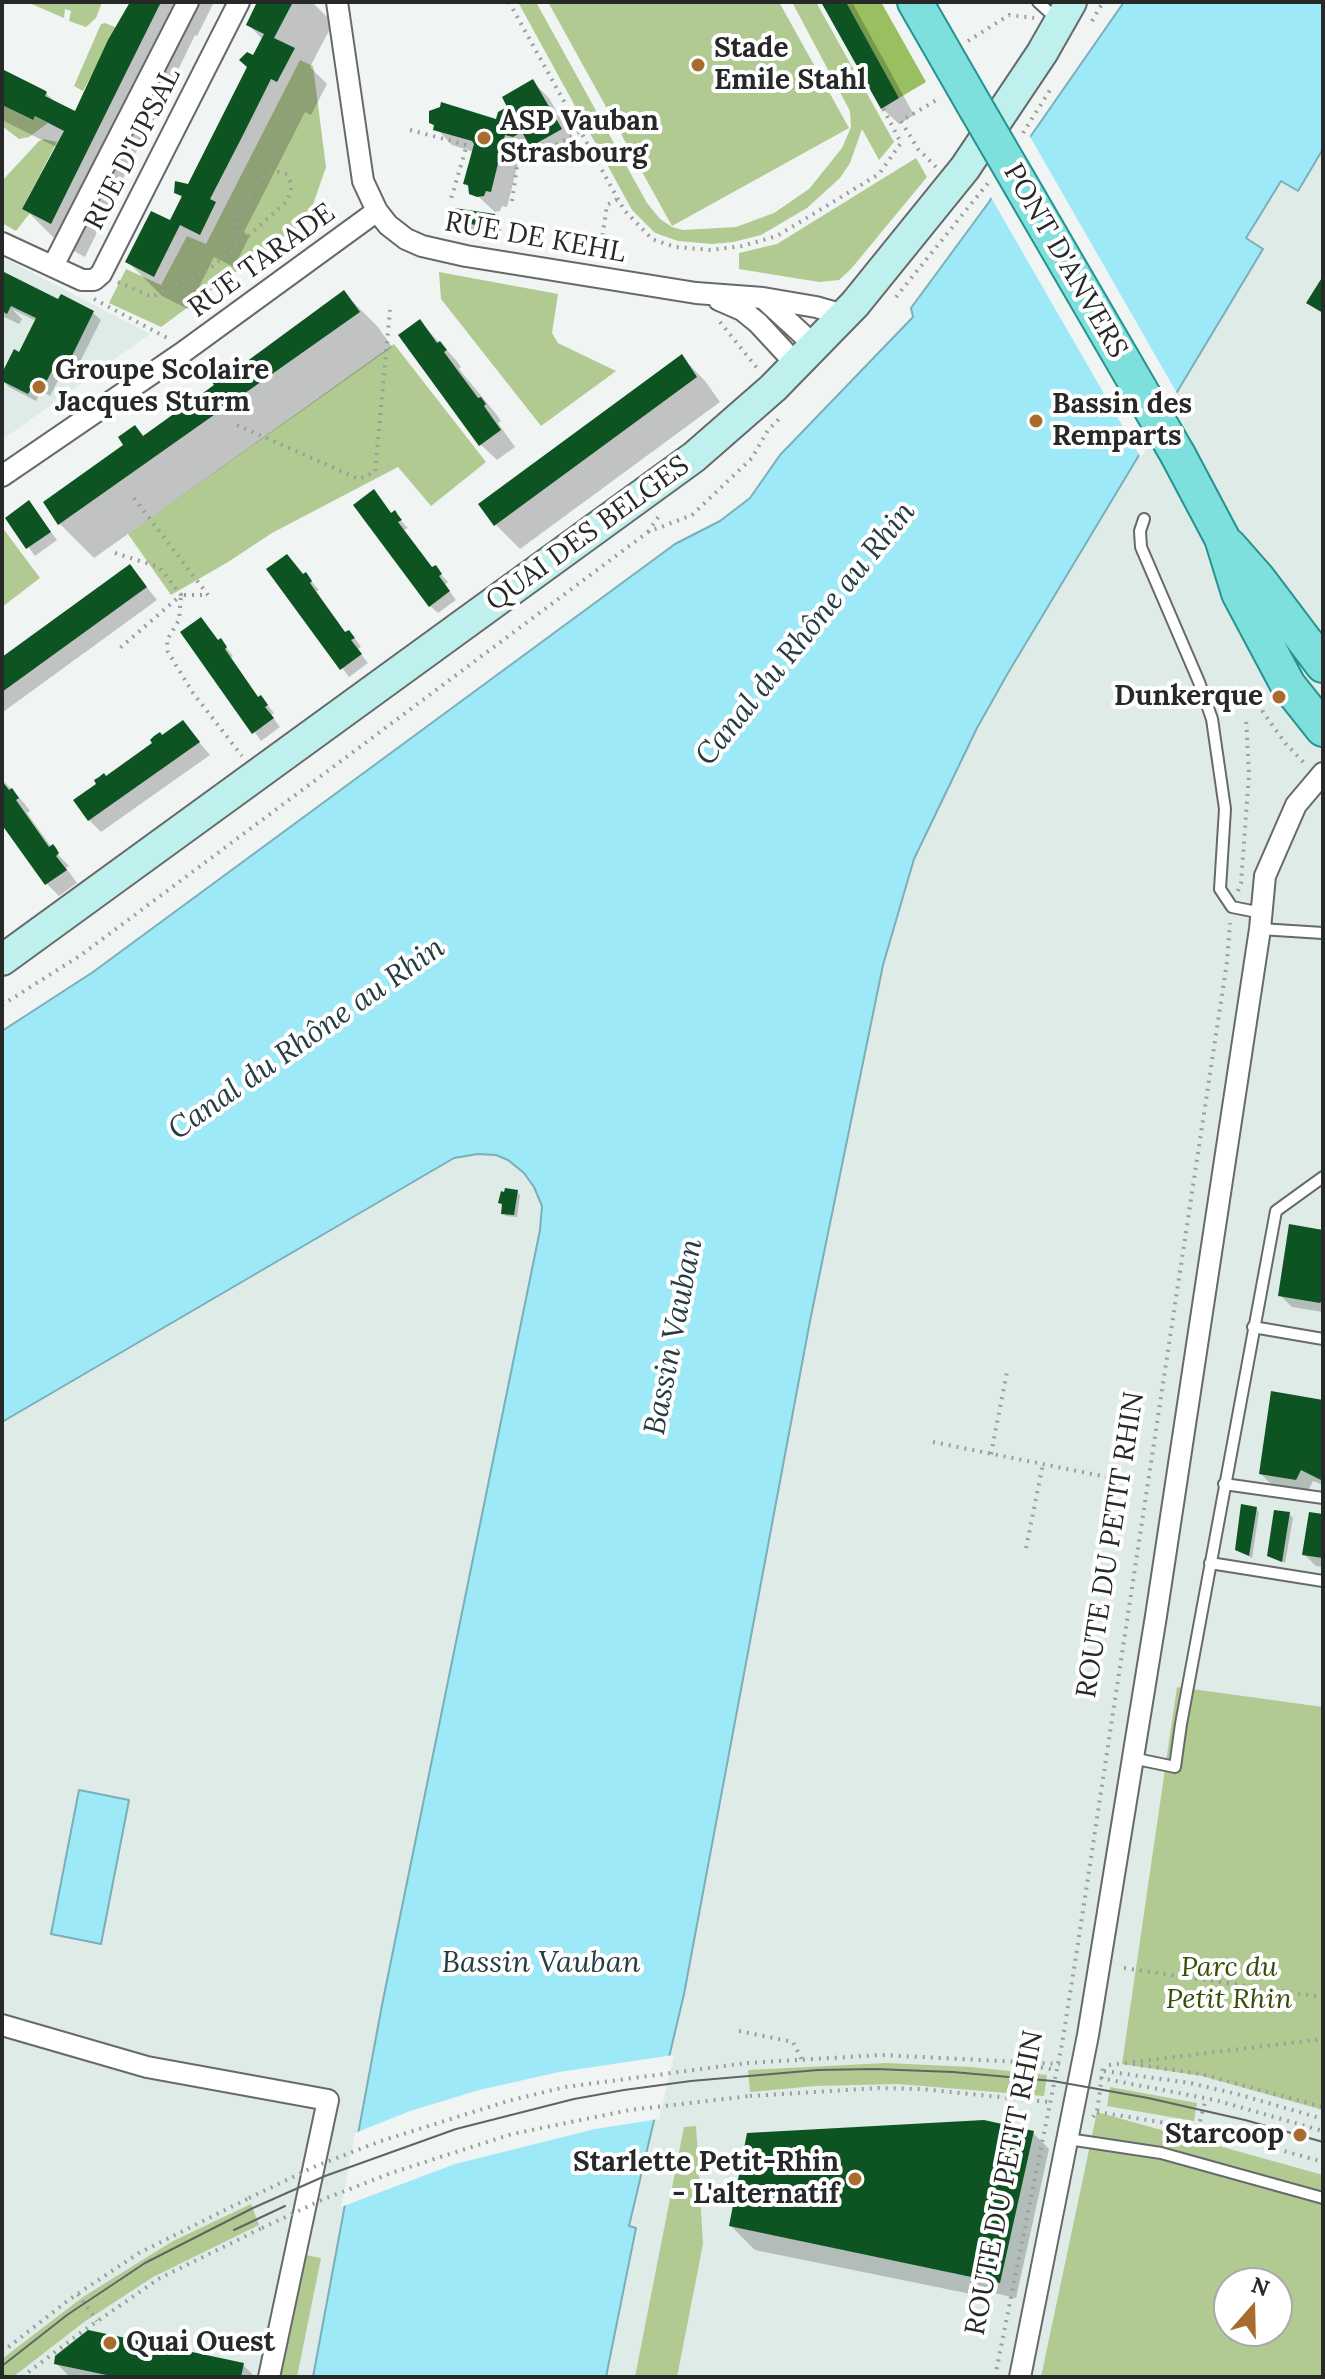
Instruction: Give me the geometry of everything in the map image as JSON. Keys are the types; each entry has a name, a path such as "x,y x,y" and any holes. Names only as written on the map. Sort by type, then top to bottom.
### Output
{"main road":[{"name":"PONT D'ANVERS","path":"915,2 1178,455 1222,538"},
{"name":"QUAI DES BELGES","path":"2,960 694,457 773,388 844,315 953,183 1004,113 1065,12"},
{"path":"1222,538 1258,579 1323,665"},
{"path":"1222,538 1239,593 1288,685 1323,729"}],"street":[{"name":"RUE D'UPSAL","path":"53,266 188,2"},
{"name":"RUE D'UPSAL","path":"92,277 239,2"},
{"name":"RUE TARADE","path":"2,476 182,353 377,211 363,181 337,2"},
{"name":"RUE DE KEHL","path":"377,211 397,232 422,246 466,256 696,293 763,298 844,315"},
{"path":"2,243 53,266 92,277"},
{"name":"RUE DE KEHL","path":"696,293 742,310 805,354"},
{"path":"763,298 805,354"},
{"name":"ROUTE DU PETIT RHIN","path":"1020,2377 1080,2074 1156,1616 1261,921 1265,876 1296,805 1323,773"},
{"path":"2,2025 147,2067 328,2100 269,2377"}],"lane":[{"path":"1144,519 1140,531 1141,547 1212,719 1225,809 1220,889 1232,907 1261,921 1323,933"},
{"path":"1132,1758 1175,1767 1276,1211 1323,1177"},
{"path":"1253,1327 1323,1339"},
{"path":"1224,1484 1323,1498"},
{"path":"1210,1563 1323,1581"},
{"path":"1068,2139 1161,2153 1323,2198"}],"path":[{"path":"509,2 618,199 639,229 652,239 675,247 711,250 742,246 777,236 879,174 901,143 883,108"},
{"path":"1065,12 1103,2"},
{"path":"968,41 1009,15"},
{"path":"942,97 901,121 918,149 953,183"},
{"path":"410,130 467,145 451,199"},
{"path":"512,201 517,166 581,131"},
{"path":"182,353 168,336 93,299 92,277 152,297 208,270 238,245 286,202 291,191 287,175 268,173 260,179 238,213 235,223 238,245"},
{"path":"597,277 607,205 618,199"},
{"path":"237,425 359,479 375,472 390,310"},
{"path":"718,321 756,366"},
{"path":"120,648 181,595 208,595 134,498"},
{"name":"QUAI DES BELGES","path":"2,1005 81,955 648,532"},
{"path":"115,553 159,567 181,595 179,620 167,640 168,652 193,693 257,776"},
{"name":"ROUTE DU PETIT RHIN","path":"995,2377 1057,2067 1137,1562 1232,907 1241,883 1249,774 1246,718"},
{"path":"991,1454 1007,1372"},
{"path":"933,1442 1107,1477"},
{"path":"1026,1548 1043,1464"},
{"path":"1124,1968 1323,1997"},
{"path":"739,2031 793,2042 802,2060"},
{"path":"1109,2065 1323,2039"},
{"path":"2,2352 78,2294 139,2253 316,2166 381,2141 508,2101 565,2087 747,2063 881,2055 936,2056 1057,2067 1206,2098 1323,2131"},
{"path":"1127,2063 1201,2074 1323,2107"},
{"path":"1323,2119 1190,2083 1104,2071 1097,2112 1210,2130 1323,2162"},
{"path":"22,2377 160,2278 324,2199 394,2172 512,2134 630,2110 750,2096 879,2088 921,2089 1049,2102"},
{"path":"1198,2129 1206,2098"},
{"path":"78,2294 97,2321"}],"shaded area":[{"path":"1323,149 1323,2377 2,2377 2,1422 454,1158 496,1155 977,728 1263,249 1246,239 1281,181 1298,190"},
{"name":"Groupe Scolaire Jacques Sturm","path":"2,257 150,334 2,440"}],"green space":[{"path":"27,2 102,2 96,18 86,27 69,21 71,11 65,9 64,18"},
{"path":"518,2 536,2 647,203 660,219 672,227 683,230 736,227 774,213 809,189 842,148 851,127 850,111 792,2 816,2 894,142 879,160 862,129 850,163 840,178 807,208 761,235 712,244 678,241 655,233 632,210"},
{"name":"Stade Emile Stahl","path":"548,2 779,2 849,128 672,226"},
{"path":"846,2 881,2 926,82 899,98"},
{"path":"101,24 117,28 83,91 74,86"},
{"path":"300,60 313,66 326,167 308,219 161,327 109,303 126,269 161,285 187,236 206,244"},
{"path":"2,105 32,120 35,116 48,123 29,137 19,139 2,126"},
{"path":"44,139 57,142 22,209 30,213 16,231 2,223 2,181"},
{"path":"916,158 927,177 839,280 819,282 739,269 739,253 777,244"},
{"path":"439,272 558,294 552,333 558,343 616,371 541,426 441,299"},
{"path":"394,344 486,462 431,506 398,467 272,533 171,595 128,534"},
{"path":"2,527 40,578 2,607"},
{"name":"Parc du Petit Rhin","path":"1177,1687 1323,1707 1323,2110 1202,2076 1122,2064"},
{"path":"886,2063 1047,2075 1044,2096 898,2084 815,2086 750,2092 748,2070"},
{"path":"1110,2087 1197,2103 1194,2121 1107,2106"},
{"path":"1097,2112 1323,2175 1323,2377 1041,2377"},
{"path":"696,2126 703,2244 677,2377 635,2377 684,2127"},
{"path":"251,2204 259,2225 153,2277 84,2322 13,2377 2,2377 2,2359 83,2297 173,2241"},
{"path":"301,2254 321,2258 297,2377 277,2377"}],"water":[{"path":"1124,2 1323,2 1323,149 1298,191 1281,181 1246,238 1263,249 1008,673 977,728 914,859 883,965 810,1321 684,1994 629,2226 636,2228 606,2377 313,2377 382,2005 540,1230 542,1206 524,1173 508,1160 496,1155 478,1154 454,1158 2,1422 2,1031 93,972 675,544 720,521 750,498 780,455 913,317 911,308 989,202"},
{"path":"79,1790 129,1800 101,1944 51,1934"}],"pier":[{"path":"1028,133 1178,395 1141,458 989,194"},
{"path":"674,2055 659,2119 595,2129 455,2164 341,2207 355,2133 410,2111 479,2090 559,2072"}],"building":[{"path":"130,2 161,2 51,224 22,209 64,131 35,116 33,120 2,105 2,69 44,90 47,92 45,96 75,111 108,40"},
{"path":"257,2 293,2 274,38 295,48 277,82 271,79 210,199 216,202 200,235 180,225 154,277 125,262 151,211 170,220 182,196 174,193 175,181 188,184 247,67 239,60 247,52 253,55 264,34 246,25"},
{"path":"821,2 846,2 899,98 881,109"},
{"name":"ASP Vauban Strasbourg","path":"533,79 562,129 530,147 522,132 513,137 505,135 491,192 486,191 484,196 477,197 469,194 468,185 463,184 474,144 433,130 434,125 429,123 429,111 440,107 441,102 496,119 498,112 507,107 502,97"},
{"path":"454,208 495,214 494,228 452,221"},
{"path":"2,271 58,299 61,294 94,311 65,370 55,365 42,390 33,385 28,394 2,381 2,373 14,349 19,352 36,318 11,306 7,314 2,311"},
{"path":"1323,276 1323,313 1306,303"},
{"path":"344,290 360,312 58,525 43,502 123,445 118,437 135,425 143,436 214,385 206,374 223,362 231,373"},
{"path":"420,319 437,343 440,341 447,350 444,352 478,398 481,397 501,430 479,446 398,335"},
{"path":"682,354 697,377 494,526 478,504"},
{"path":"374,489 391,513 395,510 402,520 398,522 432,567 436,565 442,574 439,576 450,591 429,607 353,505"},
{"path":"29,500 51,532 26,549 5,518"},
{"path":"287,554 303,574 306,572 312,581 310,583 345,632 349,630 355,638 351,640 362,654 340,670 266,569"},
{"path":"130,564 147,587 2,692 2,657"},
{"path":"201,617 218,640 221,638 227,647 225,649 258,697 261,695 268,705 265,707 274,718 252,734 180,632"},
{"path":"183,720 200,742 88,821 73,800 96,784 94,780 104,773 106,776 152,743 150,740 154,736 160,732 162,735"},
{"path":"2,781 9,790 12,788 19,798 16,800 49,847 53,844 56,848 59,853 56,856 67,870 45,885 2,825"},
{"path":"505,1188 518,1190 514,1215 501,1214 502,1204 498,1203"},
{"path":"1289,1224 1323,1230 1323,1299 1320,1303 1278,1296"},
{"path":"1271,1391 1323,1400 1323,1481 1301,1470 1296,1480 1259,1474"},
{"path":"1241,1504 1257,1507 1249,1556 1235,1550"},
{"path":"1274,1510 1290,1512 1282,1562 1267,1556"},
{"path":"1309,1512 1323,1514 1323,1558 1302,1555"},
{"name":"Starlette Petit-Rhin - L'alternatif","path":"984,2120 1034,2131 1000,2283 729,2226 747,2133"},
{"name":"Quai Ouest","path":"88,2330 244,2363 241,2377 116,2377 54,2364 55,2356"}],"tram line":[{"path":"2,2366 67,2315 145,2263 253,2208 325,2176 456,2129 574,2099 624,2090 818,2070 953,2072 1053,2081 1148,2098 1323,2142"},
{"path":"234,2230 285,2206"}],"place":[{"name":"Stade Emile Stahl","path":"698,65"},
{"name":"ASP Vauban Strasbourg","path":"484,138"},
{"name":"Groupe Scolaire Jacques Sturm","path":"39,387"},
{"name":"Bassin des Remparts","path":"1036,421"},
{"name":"Dunkerque","path":"1279,697"},
{"name":"Starcoop","path":"1300,2135"},
{"name":"Starlette Petit-Rhin - L'alternatif","path":"855,2179"},
{"name":"Quai Ouest","path":"110,2343"}],"water label":[{"name":"Canal du Rhône au Rhin","path":"806,634"},
{"name":"Canal du Rhône au Rhin","path":"307,1039"},
{"name":"Bassin Vauban","path":"674,1337"},
{"name":"Bassin Vauban","path":"541,1963"}]}
